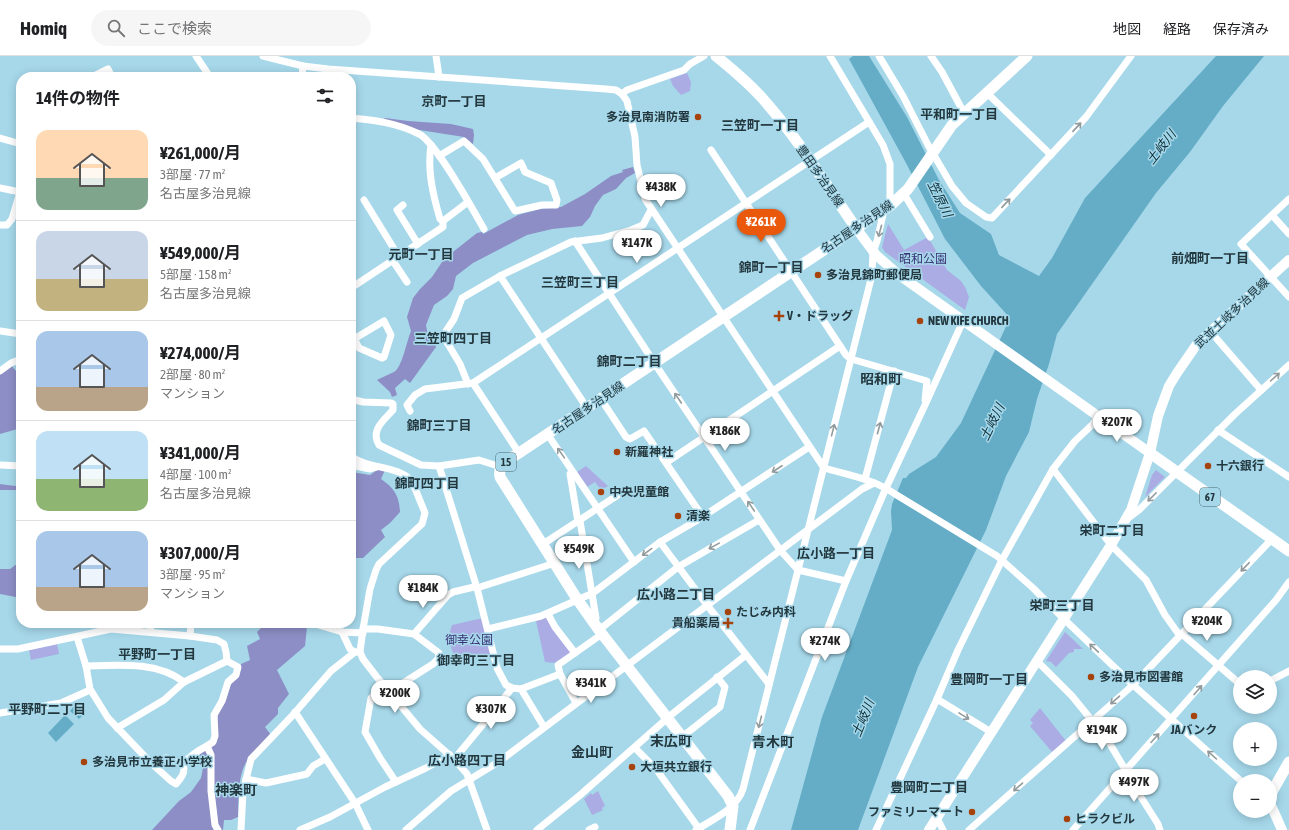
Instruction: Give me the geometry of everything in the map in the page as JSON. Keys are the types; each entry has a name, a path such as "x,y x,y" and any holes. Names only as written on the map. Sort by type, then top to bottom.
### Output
{"main road":[{"name":"名古屋多治見線","path":"501,467 519,453 887,208 906,191 952,125 1027,56"},
{"name":"豊田多治見線","path":"720,57 763,99 781,120 856,228"},
{"path":"856,228 873,252 899,275 1150,453"},
{"name":"武並土岐多治見線","path":"929,830 1126,520 1138,494 1150,453 1158,416 1170,386 1187,358 1197,344 1210,331 1289,260"},
{"name":"67","path":"1150,453 1289,551"},
{"name":"15","path":"501,467 499,472 500,477 577,599 600,632 728,796 733,806"},
{"path":"1277,783 1289,762"},
{"path":"730,830 733,806"},
{"path":"1277,818 1282,830"}],"street":[{"path":"196,56 207,72"},
{"path":"263,56 334,72"},
{"path":"436,56 439,77"},
{"path":"622,94 627,90 684,70 690,64 704,56"},
{"path":"635,748 656,769 698,829 733,806 741,794 872,275 873,252 887,208 890,164 883,145 830,56"},
{"path":"879,56 903,96 932,155 952,186 966,203 986,217 992,218 1086,117 1131,56"},
{"path":"931,56 942,72 964,114"},
{"path":"302,72 303,66"},
{"path":"102,72 108,69 110,72"},
{"path":"356,74 439,77 606,88 616,90 622,94 627,101 635,137 637,165 645,199 824,468 865,479 886,488 1000,558 1133,684 1233,774"},
{"path":"987,93 1051,155"},
{"path":"356,118 380,120 420,134 439,156 484,229"},
{"path":"410,411 407,405 414,395 422,390 471,384 870,122"},
{"path":"0,138 16,143"},
{"path":"439,156 464,141 483,159 515,211 542,205 556,204 557,200 551,183 525,172 521,163 495,178"},
{"path":"356,285 443,227 443,221 440,219 431,188 429,158 431,145"},
{"path":"711,150 747,202 846,355 851,359 927,381 925,405"},
{"path":"0,188 16,190"},
{"path":"906,191 930,237"},
{"path":"1289,199 1241,244 1289,297"},
{"path":"364,200 407,282"},
{"path":"443,221 468,202"},
{"path":"0,225 7,225 12,219 16,204"},
{"path":"403,205 396,210 418,244"},
{"path":"519,453 471,384 446,339 446,331 454,320 458,304 462,298 500,276 571,242 602,238 643,225 652,210"},
{"path":"1272,215 1289,234"},
{"path":"575,241 780,550 798,570 846,581"},
{"path":"500,276 587,408"},
{"path":"356,336 384,322 391,335 384,357 382,358 359,348 356,344"},
{"path":"750,830 846,581 886,488 965,322"},
{"path":"0,331 16,333"},
{"path":"1210,331 1261,390"},
{"path":"667,462 840,346"},
{"path":"0,371 16,361"},
{"path":"1126,520 1139,510 1177,473 1218,430 1289,365"},
{"path":"865,479 894,371"},
{"path":"601,399 626,436 630,439 644,431 667,462 703,517"},
{"path":"356,400 393,404 393,410 375,434 376,440 379,445 421,465 439,466 479,460 501,467"},
{"path":"876,830 1000,558 1053,469 1075,441 1092,425 1095,414"},
{"path":"1218,430 1289,477"},
{"path":"548,434 634,562"},
{"path":"488,629 548,614 593,592 660,542 703,517 809,447"},
{"path":"241,830 243,799 251,759 331,671 358,652 370,589 379,564 422,524 425,513 412,481 408,477 356,459"},
{"path":"0,465 16,466"},
{"path":"356,466 370,469 380,466"},
{"path":"439,466 477,588 497,668 506,685 512,688 521,689 560,674"},
{"path":"1053,469 1111,545 1146,580 1164,615 1181,635 1233,678"},
{"path":"570,474 593,592 596,618"},
{"path":"406,830 451,791 500,761 808,529 862,489 874,483"},
{"path":"543,544 618,495"},
{"path":"576,703 560,674 558,665 575,653 678,567 759,520"},
{"path":"969,830 1027,780 1133,684 1272,539"},
{"path":"660,542 769,684"},
{"path":"414,634 448,595 453,592 474,587 477,588 555,563"},
{"path":"1074,830 1276,600 1289,582"},
{"path":"548,614 575,653"},
{"path":"150,628 150,632"},
{"path":"190,636 191,628"},
{"path":"332,628 342,632 378,629 414,634 439,653 438,659 433,664 372,698 365,732 396,782"},
{"path":"0,649 18,649 111,629 217,640 224,644 227,661"},
{"path":"342,632 350,649 358,652 387,690 420,729 452,757 465,771 470,779 487,830"},
{"path":"77,637 86,666 90,690 108,718 170,781 176,784 183,777 185,768 183,764"},
{"path":"537,830 579,796 717,677 746,655"},
{"path":"117,728 164,700 184,682 227,661"},
{"path":"183,764 195,753 213,742 215,736 214,715 222,701 228,682 236,675 238,667 227,661"},
{"path":"1037,661 1069,693 1107,739 1126,771 1127,776 1158,824 1160,830"},
{"path":"86,666 121,665 144,667 161,670 184,682"},
{"path":"1277,677 1289,671"},
{"path":"682,737 720,707 725,687 717,677"},
{"path":"300,830 330,817 396,782 452,757 481,729 492,712 512,688"},
{"path":"521,689 544,727"},
{"path":"0,713 61,703 90,690"},
{"path":"937,699 991,732"},
{"path":"295,712 355,803 368,830"},
{"path":"207,746 211,755 211,791 215,825 218,830"},
{"path":"152,764 166,758 183,764"},
{"path":"246,779 266,783 307,774 313,766 325,759"},
{"path":"937,818 943,830"}],"green space":[{"path":"687,73 691,82 690,91 681,95 673,86 670,79"},
{"name":"昭和公園","path":"888,224 904,250 928,237 947,270 961,281 965,287 969,297 965,310 885,252 882,247"},
{"path":"586,466 608,486 601,490 595,482 587,487 577,472"},
{"path":"1156,470 1165,477 1145,497 1152,475"},
{"path":"547,617 571,653 554,663 545,662 536,621"},
{"name":"御幸公園","path":"483,618 491,655 467,660 457,657 453,653 450,641 452,625"},
{"path":"1065,632 1083,649 1074,649 1074,652 1069,653 1056,667 1051,662 1046,661"},
{"path":"57,644 59,654 31,660 29,650"},
{"path":"1040,708 1066,741 1052,752 1030,726 1033,723 1030,720"},
{"path":"598,791 605,806 602,808 603,810 592,815 584,799 591,793 592,795"}],"shaded area":[{"path":"384,119 451,124 473,129 473,144 464,137 413,129"},
{"path":"633,167 635,173 626,178 616,189 603,195 595,206 590,217 582,226 552,229 527,235 473,263 456,276 453,289 447,296 434,305 426,325 428,336 433,338 436,347 410,383 405,379 395,388 397,395 392,397 390,392 377,380 397,369 411,331 407,317 413,298 432,277 444,259 477,233 482,232 483,234 518,215 540,209 561,207 585,194 611,176 623,172 622,170"},
{"path":"11,365 16,371 16,429 0,434 0,373"},
{"path":"380,468 385,470 381,479 395,492 400,512 381,530 385,537 363,558 356,558 356,473 370,475"},
{"path":"0,484 15,486 16,490 0,490"},
{"path":"16,565 16,597 0,594 0,569 10,569"},
{"path":"261,628 307,628 305,646 277,670 289,694 278,708 278,714 265,727 271,735 251,755 242,771 239,786 238,817 231,820 224,820 223,830 152,830 179,801 191,792 201,778 203,768 196,757 215,743 218,714 226,700 231,684 241,670 241,664 250,660 247,646 260,639 257,632"}],"water":[{"path":"853,56 869,56 907,117 939,180 960,213 991,234 999,255 1039,276 1052,258 1085,198 1216,56 1264,56 1223,106 1190,152 1156,193 1057,334 1037,399 1029,432 1006,476 986,530 918,667 858,830 791,830 822,717 892,530 892,504 903,478 906,478 909,474 936,457 961,423 1010,318 981,286 945,239 906,163 849,59"},
{"path":"75,705 84,714 79,719 70,711"},
{"path":"65,715 74,724 56,742 48,733"}],"place":[{"name":"多治見南消防署","path":"698,117"},
{"name":"多治見錦町郵便局","path":"818,275"},
{"name":"V・ドラッグ","path":"779,316"},
{"name":"NEW KIFE CHURCH","path":"920,321"},
{"name":"新羅神社","path":"617,452"},
{"name":"十六銀行","path":"1208,466"},
{"name":"中央児童館","path":"601,492"},
{"name":"清楽","path":"678,516"},
{"name":"たじみ内科","path":"728,612"},
{"name":"貴船薬局","path":"728,623"},
{"name":"多治見市図書館","path":"1091,677"},
{"name":"JAバンク","path":"1194,716"},
{"name":"多治見市立養正小学校","path":"84,762"},
{"name":"大垣共立銀行","path":"632,767"},
{"name":"ファミリーマート","path":"972,812"},
{"name":"ヒラクビル","path":"1067,819"}],"district":[{"name":"京町一丁目","path":"454,101"},
{"name":"平和町一丁目","path":"959,114"},
{"name":"三笠町一丁目","path":"760,125"},
{"name":"元町一丁目","path":"421,254"},
{"name":"前畑町一丁目","path":"1210,258"},
{"name":"錦町一丁目","path":"771,267"},
{"name":"三笠町三丁目","path":"580,282"},
{"name":"三笠町四丁目","path":"453,338"},
{"name":"錦町二丁目","path":"629,361"},
{"name":"昭和町","path":"881,379"},
{"name":"錦町三丁目","path":"439,425"},
{"name":"錦町四丁目","path":"427,483"},
{"name":"栄町二丁目","path":"1112,530"},
{"name":"広小路一丁目","path":"836,553"},
{"name":"広小路二丁目","path":"676,594"},
{"name":"栄町三丁目","path":"1062,605"},
{"name":"平野町一丁目","path":"157,654"},
{"name":"御幸町三丁目","path":"476,660"},
{"name":"豊岡町一丁目","path":"989,679"},
{"name":"平野町二丁目","path":"47,709"},
{"name":"末広町","path":"671,741"},
{"name":"青木町","path":"773,742"},
{"name":"金山町","path":"592,752"},
{"name":"広小路四丁目","path":"467,760"},
{"name":"豊岡町二丁目","path":"929,787"},
{"name":"神楽町","path":"236,790"}],"water label":[{"name":"土岐川","path":"1161,147"},
{"name":"笠原川","path":"940,199"},
{"name":"土岐川","path":"992,422"},
{"name":"土岐川","path":"863,718"}]}
